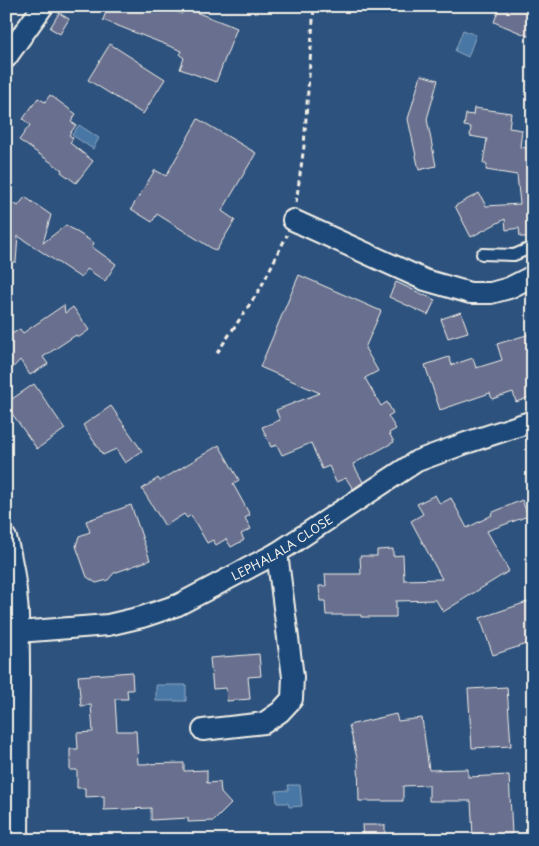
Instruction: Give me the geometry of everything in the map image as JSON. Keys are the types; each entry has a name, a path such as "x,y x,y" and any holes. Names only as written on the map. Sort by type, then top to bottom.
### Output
{"street":[{"path":"6,58 43,6"},
{"path":"293,220 425,280 470,293 491,293 509,288 533,276"},
{"name":"LEPHALALA CLOSE","path":"18,632 108,625 142,617 178,605 277,553 418,461 533,421"},
{"path":"6,538 12,557 16,582 18,632 18,840"},
{"path":"203,730 264,723 280,712 292,698 293,677 277,553"}],"lane":[{"path":"482,254 514,255 533,247"}],"path":[{"path":"217,353 260,290 293,220 304,146 314,6"}],"water":[{"path":"463,30 476,35 468,57 455,51"},
{"path":"79,125 99,138 93,149 72,135"},
{"path":"156,685 186,685 186,701 156,701"},
{"path":"288,785 300,785 302,806 289,807 288,803 277,803 276,791 289,790"}],"building":[{"path":"108,6 160,6 182,14 185,8 237,28 216,82 180,69 184,58 180,55 182,51 103,20"},
{"path":"500,6 533,6 533,38 494,22"},
{"path":"59,13 69,19 60,34 50,28"},
{"path":"110,44 165,79 143,114 88,80"},
{"path":"421,75 438,80 427,119 436,166 419,170 408,119"},
{"path":"50,95 76,114 71,122 76,125 69,135 73,138 70,143 93,161 76,183 61,172 62,170 19,140 30,125 23,119 38,98 45,102"},
{"path":"474,108 511,113 509,128 522,130 520,147 533,149 533,237 520,237 519,228 506,230 505,219 471,237 455,206 479,193 486,206 520,204 517,175 486,170 487,164 483,163 487,139 470,136 471,127 464,126 466,114 473,115"},
{"path":"198,119 256,153 222,211 235,220 216,251 157,214 152,222 131,209 155,170 166,176"},
{"path":"25,197 51,215 43,243 66,225 94,243 92,247 116,264 105,281 87,269 81,278 18,236 16,262 6,262 6,229 12,221 6,216 14,203 18,206"},
{"path":"299,275 381,311 365,348 378,371 365,378 381,406 387,402 393,413 388,416 396,429 389,433 394,442 353,464 363,482 353,489 346,478 336,482 329,466 322,469 311,443 282,455 277,445 271,447 262,427 280,420 276,410 320,393 260,367"},
{"path":"396,282 435,300 428,315 389,297"},
{"path":"64,305 65,313 73,307 89,330 78,338 76,335 43,357 48,364 30,375 20,360 6,375 6,335 10,335 20,329 23,333"},
{"path":"461,312 468,332 448,338 441,319"},
{"path":"533,333 533,396 516,402 513,392 492,399 490,393 440,410 425,365 449,357 452,365 473,358 476,368 502,360 497,344"},
{"path":"34,384 65,429 37,449 6,405 6,403"},
{"path":"111,406 142,451 125,463 116,449 103,455 83,425"},
{"path":"219,445 239,480 233,484 250,515 245,518 251,529 241,534 244,540 231,547 226,539 216,545 213,540 207,543 191,515 187,518 184,514 165,526 142,489 158,478 160,481"},
{"path":"435,495 440,504 451,498 467,528 492,515 491,513 522,500 528,516 487,531 509,571 443,612 436,600 396,601 396,617 326,615 325,601 320,601 319,586 326,586 325,574 361,574 360,556 377,556 377,550 393,549 393,556 403,555 404,580 442,579 411,521 423,514 417,504"},
{"path":"131,505 150,560 114,573 108,580 96,583 87,577 76,546 79,536 90,532 86,521"},
{"path":"533,600 533,642 493,655 480,618"},
{"path":"259,654 261,676 248,677 250,699 227,701 226,688 213,689 210,658"},
{"path":"132,672 133,690 127,690 128,699 115,699 117,731 136,731 138,764 184,763 184,771 207,770 207,783 220,782 221,793 231,804 214,821 188,822 188,818 151,820 151,808 104,810 104,796 85,797 85,788 77,788 77,770 70,770 70,749 78,749 77,733 93,732 91,705 81,706 78,676"},
{"path":"507,687 511,746 472,748 468,689"},
{"path":"396,714 398,721 422,718 429,770 468,769 468,777 509,775 512,834 473,836 471,801 429,801 429,785 403,786 403,801 359,801 358,762 349,725"},
{"path":"362,825 385,825 385,839 363,840"}]}
